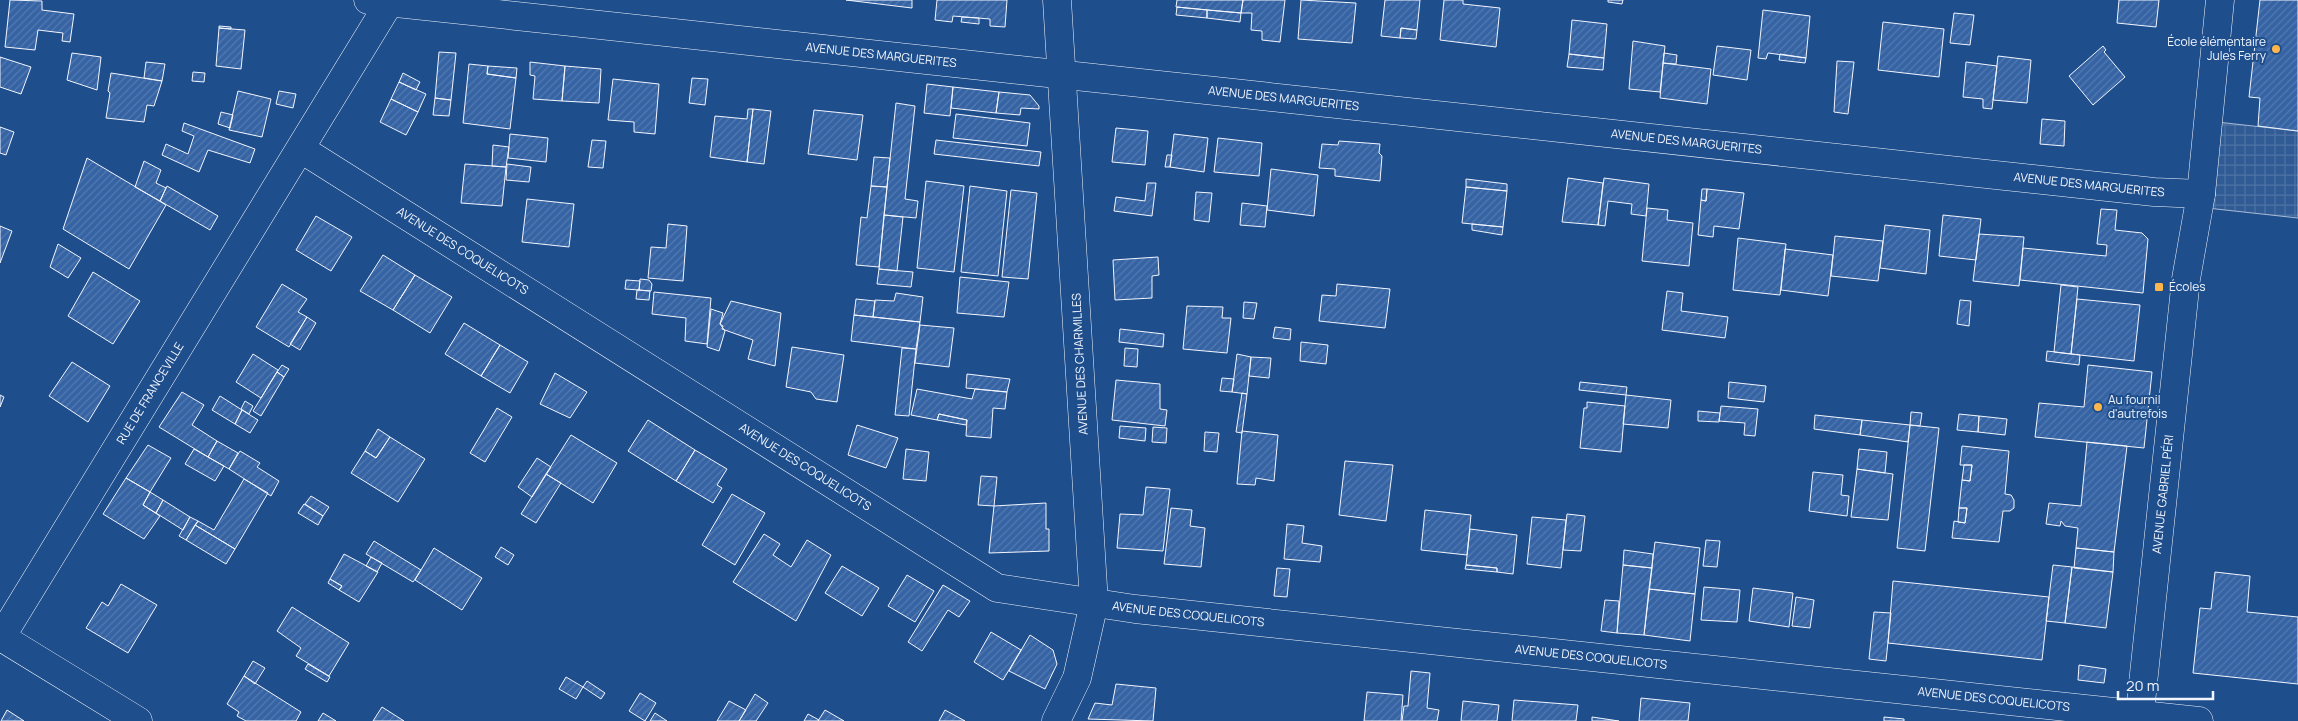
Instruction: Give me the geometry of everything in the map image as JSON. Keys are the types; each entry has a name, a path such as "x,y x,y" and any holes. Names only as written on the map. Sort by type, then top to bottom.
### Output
{"street":[{"name":"AVENUE DES CHARMILLES","path":"1056,721 1077,678 1094,603 1057,0"},
{"name":"AVENUE GABRIEL PÉRI","path":"2139,718 2186,279 2201,194 2220,0"},
{"name":"AVENUE DES MARGUERITES","path":"383,1 1063,76 2154,192 2201,194"},
{"name":"RUE DE FRANCEVILLE","path":"1,638 301,149 383,1"},
{"name":"AVENUE DES COQUELICOTS","path":"301,149 998,588 1135,609 2139,718 2199,721"},
{"path":"1,638 138,721"}],"shaded area":[{"path":"2208,121 2298,131 2298,218 2198,207"}],"building":[{"path":"10,0 42,1 42,10 74,14 70,42 62,41 63,33 38,30 35,50 5,47"},
{"path":"846,0 912,0 912,8"},
{"path":"937,0 1007,0 1005,27 990,26 990,19 953,16 952,22 935,20"},
{"path":"1177,0 1243,0 1241,13 1176,7"},
{"path":"1243,0 1285,0 1280,42 1262,40 1262,31 1251,30 1252,13 1241,13"},
{"path":"1301,0 1356,3 1352,43 1298,39"},
{"path":"1385,0 1420,0 1417,30 1401,28 1400,38 1381,36"},
{"path":"1444,0 1463,0 1463,4 1500,8 1496,47 1440,40"},
{"path":"1608,0 1623,0 1622,4 1608,2"},
{"path":"2119,0 2159,0 2156,27 2117,23"},
{"name":"École élémentaire Jules Ferry","path":"2260,0 2298,0 2298,131 2258,126 2260,98 2249,97"},
{"path":"1177,7 1207,10 1207,18 1176,15"},
{"path":"1207,10 1241,13 1240,22 1207,18"},
{"path":"1763,10 1810,16 1806,58 1768,53 1766,59 1758,58"},
{"path":"1954,13 1974,15 1970,45 1950,43"},
{"path":"962,17 979,18 979,24 961,22"},
{"path":"1572,20 1607,24 1604,58 1569,54"},
{"path":"1883,22 1944,29 1939,77 1878,70"},
{"path":"219,26 231,27 231,29 219,28"},
{"path":"219,28 245,30 241,69 216,66"},
{"path":"1401,28 1417,30 1416,39 1400,38"},
{"path":"1633,41 1665,46 1660,92 1629,89"},
{"path":"1717,46 1751,50 1747,80 1713,75"},
{"path":"2103,46 2106,50 2104,52 2125,77 2093,105 2069,76"},
{"path":"439,52 456,53 451,100 435,98"},
{"path":"72,53 101,57 97,90 67,80"},
{"path":"1664,53 1677,55 1676,64 1663,63"},
{"path":"1569,54 1604,58 1603,70 1567,67"},
{"path":"1780,54 1806,58 1805,63 1779,60"},
{"path":"1998,56 2031,60 2027,103 1993,100"},
{"path":"0,57 31,67 21,94 0,87"},
{"path":"1837,61 1854,62 1848,114 1834,112"},
{"path":"146,62 165,64 162,81 144,78"},
{"path":"530,62 565,66 562,101 533,99 535,76 530,75"},
{"path":"1966,62 1997,66 1992,109 1983,108 1983,99 1963,97"},
{"path":"1663,63 1711,69 1707,104 1660,98"},
{"path":"469,64 488,66 487,74 516,78 510,129 463,123"},
{"path":"488,66 517,68 516,78 487,74"},
{"path":"565,66 601,69 599,103 562,101"},
{"path":"193,72 205,73 204,82 192,81"},
{"path":"111,73 162,81 154,106 147,105 144,122 106,118"},
{"path":"403,73 420,82 416,90 399,82"},
{"path":"692,78 708,79 705,105 689,103"},
{"path":"613,79 659,84 655,134 634,132 634,122 608,120"},
{"path":"399,82 426,94 418,112 391,99"},
{"path":"927,84 953,87 950,116 924,113"},
{"path":"953,87 999,92 996,113 951,108"},
{"path":"238,91 271,99 262,137 229,130"},
{"path":"279,91 296,94 293,108 276,104"},
{"path":"999,92 1030,95 1039,106 1039,109 1021,108 1020,115 996,113"},
{"path":"435,98 451,100 449,116 433,115"},
{"path":"391,99 418,112 406,135 380,122"},
{"path":"896,103 915,106 905,199 918,201 916,218 884,215"},
{"path":"748,109 753,109 747,162 710,157 715,116 747,119"},
{"path":"753,109 771,111 764,164 747,162"},
{"path":"814,110 863,115 857,160 808,154"},
{"path":"221,112 233,115 230,128 218,124"},
{"path":"956,114 1030,123 1027,146 953,138"},
{"path":"2042,119 2065,121 2064,146 2040,144"},
{"path":"184,123 255,149 250,163 208,150 199,172 162,155 166,144 188,154 194,136 182,131"},
{"path":"0,127 14,132 6,155 0,153"},
{"path":"1116,128 1148,131 1145,165 1112,162"},
{"path":"510,134 548,138 546,162 508,158"},
{"path":"1174,134 1208,138 1204,172 1170,167"},
{"path":"1218,138 1262,143 1259,176 1214,172"},
{"path":"592,140 606,141 603,168 588,167"},
{"path":"936,140 1041,152 1039,166 934,154"},
{"path":"1339,141 1380,144 1379,153 1382,156 1380,181 1335,176 1335,169 1319,168 1322,144 1338,145"},
{"path":"493,145 509,147 506,167 492,166"},
{"path":"1167,155 1172,155 1170,167 1165,167"},
{"path":"874,157 890,158 887,187 871,186"},
{"path":"87,158 166,205 129,269 63,229"},
{"path":"144,161 161,170 156,183 166,188 160,201 135,187"},
{"path":"465,164 506,167 502,206 461,203"},
{"path":"507,164 531,167 529,182 506,180"},
{"path":"1271,169 1318,175 1314,216 1267,210"},
{"path":"1568,178 1603,183 1598,225 1562,222"},
{"path":"1604,178 1649,184 1646,216 1631,214 1632,204 1608,201 1605,226 1598,225"},
{"path":"1466,179 1507,184 1507,191 1466,187"},
{"path":"926,181 964,186 954,272 917,268"},
{"path":"1147,183 1156,183 1152,216 1114,211 1116,197 1145,201"},
{"path":"167,186 218,216 210,230 160,201"},
{"path":"871,186 887,187 879,267 856,265 861,217 867,218"},
{"path":"970,186 1007,191 998,276 961,272"},
{"path":"1466,187 1507,191 1503,227 1462,223"},
{"path":"1702,189 1707,189 1706,201 1701,200"},
{"path":"1707,189 1744,193 1739,229 1714,226 1713,237 1698,235 1701,200 1706,201"},
{"path":"1011,190 1037,193 1028,279 1002,277"},
{"path":"1196,192 1212,193 1209,222 1194,220"},
{"path":"527,199 574,204 569,247 522,242"},
{"path":"1242,203 1267,206 1265,227 1240,225"},
{"path":"1647,208 1668,210 1667,220 1693,223 1689,266 1642,261"},
{"path":"2101,209 2117,210 2115,230 2142,233 2148,239 2143,293 2020,280 2023,248 2106,256 2107,245 2097,244"},
{"path":"884,215 903,217 897,271 879,269"},
{"path":"1943,215 1981,219 1976,260 1939,256"},
{"path":"316,216 352,237 331,271 296,250"},
{"path":"668,224 687,226 683,281 648,278 651,247 666,248"},
{"path":"1472,224 1503,227 1502,235 1472,230"},
{"path":"1885,225 1930,230 1926,274 1880,268"},
{"path":"0,226 12,231 0,263"},
{"path":"1979,234 2024,237 2019,286 1973,281"},
{"path":"1835,236 1883,241 1878,281 1831,276"},
{"path":"1738,238 1786,244 1780,295 1733,290"},
{"path":"58,244 81,258 68,278 50,267"},
{"path":"1785,249 1833,255 1828,296 1781,290"},
{"path":"383,255 415,275 393,310 360,291"},
{"path":"1158,257 1159,275 1152,276 1152,298 1115,300 1113,260"},
{"path":"879,269 913,272 911,287 877,284"},
{"path":"93,272 140,301 113,344 68,316"},
{"path":"415,275 452,297 430,333 393,310"},
{"path":"960,277 1009,282 1004,317 957,313"},
{"path":"640,279 649,280 652,284 651,291 639,290"},
{"path":"626,280 640,281 639,290 625,289"},
{"path":"282,284 307,299 298,312 307,317 289,347 256,327"},
{"path":"1337,284 1390,289 1385,328 1319,321 1322,295 1336,296"},
{"path":"2061,285 2078,287 2071,354 2054,352"},
{"path":"637,290 650,291 649,300 636,299"},
{"path":"1667,291 1683,293 1681,311 1728,317 1725,338 1662,330"},
{"path":"654,292 711,298 707,344 685,341 686,318 652,314"},
{"path":"896,293 923,297 920,322 873,317 875,300 894,301"},
{"path":"856,299 875,301 873,317 854,315"},
{"path":"2077,299 2140,305 2134,361 2071,354"},
{"path":"1960,300 1971,301 1969,326 1957,324"},
{"path":"731,301 781,313 775,366 748,359 753,340 722,329 723,326 720,324"},
{"path":"1244,302 1257,303 1254,319 1243,318"},
{"path":"1187,306 1223,307 1222,318 1231,318 1227,353 1183,349"},
{"path":"711,309 723,313 720,324 725,331 719,351 707,347"},
{"path":"854,315 920,322 916,349 851,341"},
{"path":"307,317 316,323 300,350 290,344"},
{"path":"464,323 500,345 481,376 445,354"},
{"path":"920,325 954,328 949,367 915,363"},
{"path":"1275,327 1291,329 1290,340 1273,338"},
{"path":"1120,329 1164,334 1163,347 1119,342"},
{"path":"1301,342 1328,345 1326,364 1300,361"},
{"path":"500,345 528,362 510,393 481,376"},
{"path":"792,347 844,355 837,402 816,399 811,392 786,387"},
{"path":"902,348 916,349 909,416 895,415"},
{"path":"1125,348 1138,349 1137,367 1124,366"},
{"path":"2047,351 2080,355 2079,365 2046,361"},
{"path":"253,354 278,370 261,398 236,382"},
{"path":"1237,354 1251,357 1247,394 1232,392"},
{"path":"1251,357 1271,358 1269,378 1249,376"},
{"path":"72,362 110,386 88,422 49,396"},
{"path":"282,365 289,369 284,377 277,372"},
{"path":"2088,365 2152,372 2144,448 2035,437 2039,403 2084,407"},
{"path":"277,372 284,377 261,416 253,411"},
{"path":"555,373 587,392 570,418 540,404"},
{"path":"967,374 1010,379 1007,392 966,388"},
{"path":"1222,378 1234,379 1232,392 1220,391"},
{"path":"1116,380 1160,384 1160,409 1167,410 1165,426 1112,420"},
{"path":"1580,382 1627,387 1626,395 1579,390"},
{"path":"1729,382 1766,386 1764,402 1728,398"},
{"path":"917,389 972,399 975,389 1007,392 1005,409 993,408 991,438 966,436 967,420 939,414 937,420 911,415"},
{"path":"182,392 204,405 192,425 217,441 208,457 159,427"},
{"path":"1242,393 1247,394 1242,433 1236,432"},
{"path":"0,395 4,397 0,407"},
{"path":"1626,395 1671,400 1668,428 1623,424"},
{"path":"220,396 242,410 235,424 212,410"},
{"path":"245,401 253,406 249,414 241,409"},
{"path":"1587,402 1625,406 1621,452 1580,448 1584,408 1587,408"},
{"path":"1721,406 1758,409 1755,436 1744,435 1745,423 1719,421"},
{"path":"497,408 512,417 485,462 470,453"},
{"path":"242,410 258,420 250,433 235,424"},
{"path":"1698,411 1720,413 1719,422 1698,421"},
{"path":"1911,412 1922,413 1920,426 1910,425"},
{"path":"939,414 967,420 966,425 937,420"},
{"path":"1959,414 1979,416 1978,432 1957,430"},
{"path":"1815,415 1862,420 1860,435 1814,429"},
{"path":"1979,416 2007,419 2005,435 1978,432"},
{"path":"648,420 695,450 676,481 628,451"},
{"path":"1862,420 1910,425 1908,442 1860,435"},
{"path":"857,425 898,438 886,468 848,455"},
{"path":"1910,425 1939,428 1925,551 1897,548"},
{"path":"1120,426 1146,428 1145,441 1119,438"},
{"path":"1153,427 1167,428 1166,443 1152,442"},
{"path":"378,429 390,437 376,458 365,451"},
{"path":"1242,431 1278,435 1274,481 1256,478 1255,485 1237,484"},
{"path":"1205,432 1219,433 1217,452 1204,451"},
{"path":"571,435 617,463 593,503 546,474"},
{"path":"390,437 425,459 398,502 351,473 365,451 376,458"},
{"path":"217,441 238,453 229,469 208,457"},
{"path":"2087,442 2127,446 2114,552 2076,548 2078,528 2065,526 2061,521 2060,526 2046,524 2049,503 2081,506"},
{"path":"148,445 171,458 150,492 126,478"},
{"path":"1962,446 2009,451 2005,494 2011,495 2014,500 2014,508 2010,511 2003,511 1999,542 1952,538 1954,521 1965,523 1967,508 1959,508 1962,480 1970,481 1972,465 1960,465"},
{"path":"194,449 224,466 215,481 185,464"},
{"path":"906,449 929,452 926,481 903,479"},
{"path":"1859,449 1887,452 1885,473 1857,469"},
{"path":"695,450 727,469 717,485 722,488 713,503 676,481"},
{"path":"240,451 260,463 257,467 279,481 271,496 229,469"},
{"path":"537,458 551,467 532,497 518,487"},
{"path":"1345,461 1393,465 1386,521 1339,515"},
{"path":"1964,465 1972,465 1970,481 1962,480"},
{"path":"1857,469 1893,474 1888,520 1851,517"},
{"path":"1813,472 1843,475 1841,495 1849,496 1847,516 1809,511"},
{"path":"546,474 561,483 536,523 521,514"},
{"path":"981,476 997,477 994,506 978,505"},
{"path":"126,478 150,492 143,505 160,516 144,539 103,514"},
{"path":"244,479 268,493 235,549 195,525 198,521 214,530"},
{"path":"1146,487 1170,489 1163,551 1117,548 1120,514 1143,515"},
{"path":"150,492 163,500 156,513 143,505"},
{"path":"732,494 765,513 735,565 702,545"},
{"path":"311,496 329,507 323,516 305,504"},
{"path":"163,500 190,517 183,530 156,513"},
{"path":"1046,503 1046,529 1049,529 1049,551 989,553 994,506"},
{"path":"304,504 323,516 318,525 298,513"},
{"path":"1171,508 1192,510 1190,526 1205,528 1201,567 1164,564"},
{"path":"1959,508 1967,508 1965,523 1958,522"},
{"path":"1425,510 1471,515 1467,555 1421,550"},
{"path":"1567,514 1585,516 1581,551 1563,550"},
{"path":"190,517 198,521 186,540 179,536"},
{"path":"1532,517 1566,520 1561,568 1527,564"},
{"path":"1287,524 1304,526 1302,543 1322,546 1320,562 1284,559"},
{"path":"195,525 235,549 226,564 186,540"},
{"path":"1470,529 1517,535 1513,574 1497,572 1497,568 1466,565"},
{"path":"764,534 780,544 773,555 791,567 807,540 831,555 796,621 733,582"},
{"path":"1706,540 1720,541 1717,567 1703,566"},
{"path":"374,541 421,570 413,582 366,554"},
{"path":"1655,542 1700,548 1695,594 1649,589"},
{"path":"501,547 514,555 508,565 495,557"},
{"path":"434,548 482,578 462,610 415,580"},
{"path":"2076,548 2114,552 2113,572 2074,568"},
{"path":"1624,550 1653,554 1652,568 1623,565"},
{"path":"344,554 378,572 359,602 339,590 342,586 330,579"},
{"path":"371,557 382,563 377,572 366,566"},
{"path":"1466,565 1497,568 1497,572 1465,569"},
{"path":"1623,565 1652,568 1644,635 1617,633"},
{"path":"2053,565 2072,567 2065,623 2046,621"},
{"path":"842,566 879,588 862,616 825,593"},
{"path":"2072,567 2113,572 2106,628 2065,623"},
{"path":"1277,568 1290,569 1287,597 1274,596"},
{"path":"2215,572 2250,576 2247,612 2298,617 2298,684 2193,673 2200,608 2211,609"},
{"path":"907,575 934,591 915,622 888,606"},
{"path":"330,579 342,586 339,590 328,583"},
{"path":"1893,581 2049,597 2042,660 1888,643"},
{"path":"121,584 157,605 128,653 86,628 102,602 108,606"},
{"path":"943,585 970,601 959,617 948,610 922,651 908,642"},
{"path":"1704,587 1740,590 1737,622 1701,620"},
{"path":"1753,588 1793,593 1789,627 1749,621"},
{"path":"1649,589 1695,594 1690,641 1644,635"},
{"path":"1796,597 1814,600 1810,628 1792,626"},
{"path":"1605,600 1619,601 1617,633 1601,631"},
{"path":"292,607 349,643 329,676 296,656 301,648 277,631"},
{"path":"1874,612 1891,613 1886,661 1869,659"},
{"path":"991,632 1021,650 1003,680 974,662"},
{"path":"1030,635 1053,650 1057,664 1045,689 1009,671"},
{"path":"253,661 265,668 255,684 244,676"},
{"path":"308,664 330,677 327,682 305,669"},
{"path":"2079,665 2106,669 2104,683 2078,680"},
{"path":"1411,671 1430,673 1427,708 1439,710 1437,721 1402,721 1404,706 1408,706"},
{"path":"244,676 301,712 296,721 246,721 237,716 239,712 227,704"},
{"path":"566,677 583,687 576,699 559,689"},
{"path":"587,681 605,693 601,699 583,687"},
{"path":"1116,684 1156,688 1153,721 1088,719 1095,703 1112,705"},
{"path":"1367,692 1403,695 1401,721 1364,721"},
{"path":"640,693 656,703 645,721 629,711"},
{"path":"755,694 768,703 756,721 739,721"},
{"path":"1641,698 1690,703 1688,721 1639,721"},
{"path":"1514,700 1578,705 1576,721 1512,721"},
{"path":"729,701 746,710 739,721 717,721"},
{"path":"1463,701 1499,705 1497,721 1461,721"},
{"path":"382,707 404,721 373,721"},
{"path":"7,710 24,721 1,721"},
{"path":"825,710 844,721 818,721"},
{"path":"945,710 965,721 939,721"},
{"path":"323,713 336,721 318,721"},
{"path":"655,713 667,721 650,721"},
{"path":"808,714 819,720 804,721"},
{"path":"1592,717 1619,721 1592,721"},
{"path":"1884,717 1904,719 1904,721 1884,721"}],"place":[{"name":"École élémentaire Jules Ferry","path":"2276,49"},
{"name":"Écoles","path":"2159,287"},
{"name":"Au fournil d'autrefois","path":"2098,407"}]}
